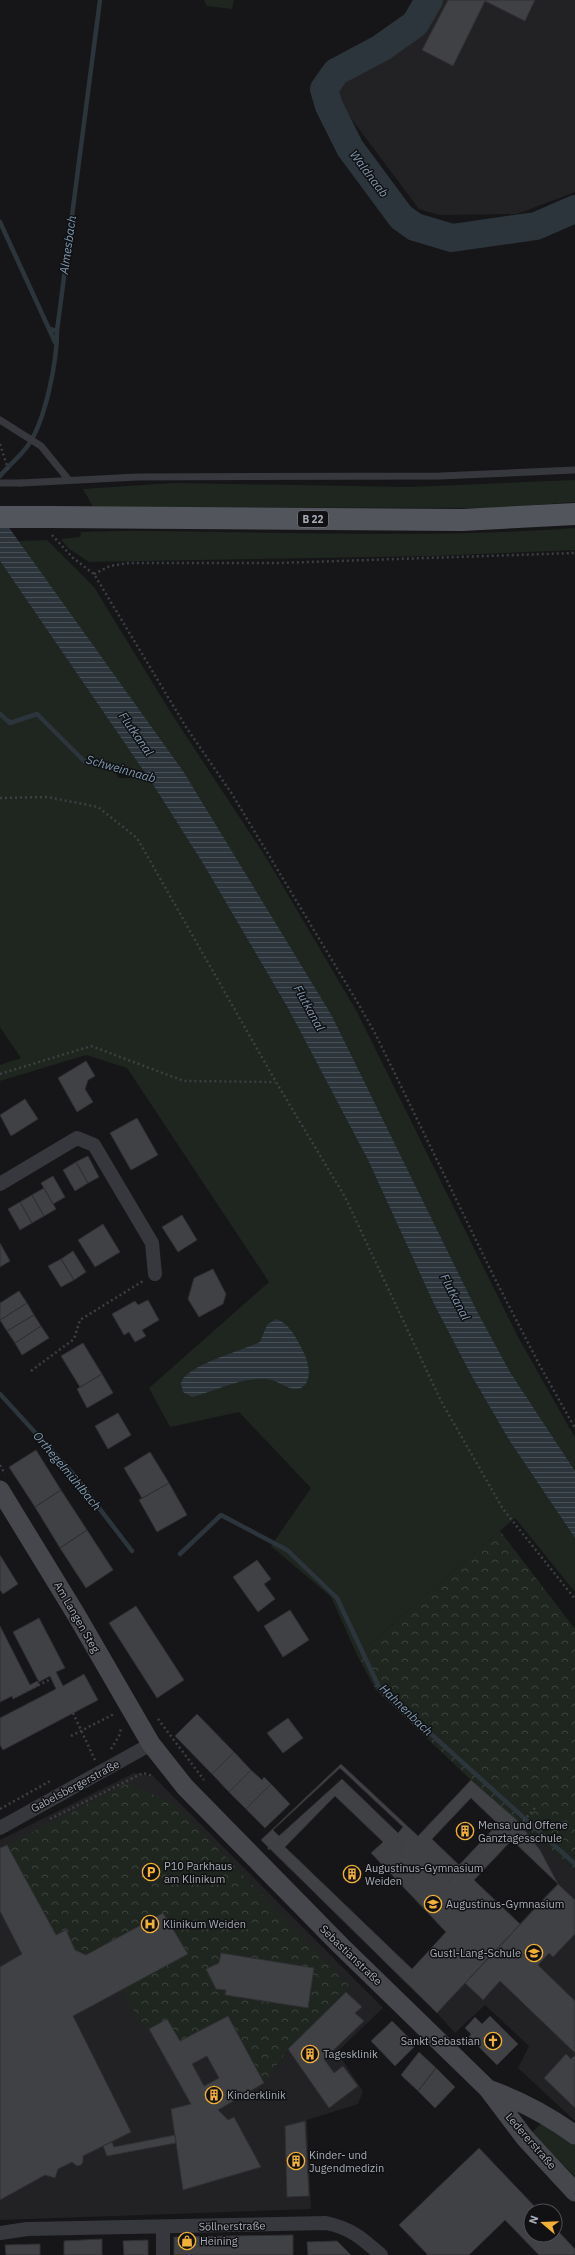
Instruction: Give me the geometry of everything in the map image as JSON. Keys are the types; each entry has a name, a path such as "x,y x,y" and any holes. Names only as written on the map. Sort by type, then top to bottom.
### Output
{"main road":[{"name":"B 22","path":"0,517 51,526 462,520 575,514"}],"street":[{"path":"0,1184 77,1138 94,1145 152,1243 155,1274"},
{"name":"Am Langen Steg","path":"4,1484 77,1616 124,1710 151,1744"},
{"name":"Gabelsbergerstraße","path":"0,1828 151,1744"},
{"name":"Sebastianstraße","path":"151,1744 185,1786 256,1860 341,1946 488,2089 511,2097 561,2125 575,2135"},
{"name":"Ledererstraße","path":"488,2089 525,2138 575,2192"},
{"name":"Söllnerstraße","path":"0,2232 27,2229 326,2223 344,2227 360,2237 382,2255"},
{"path":"163,2227 163,2255"}],"lane":[{"path":"0,420 41,446 68,479"},
{"path":"0,483 137,476 440,476 575,470"}],"path":[{"path":"0,444 4,451"},
{"path":"51,526 73,558 94,574 186,727 232,794 376,1035 493,1275 543,1373 575,1428"},
{"path":"94,574 110,566 129,563 279,563 575,553"},
{"path":"0,798 47,797 98,807 137,838 276,1082 345,1197 441,1401 502,1509 575,1599"},
{"path":"0,1074 91,1046 184,1081 276,1082"},
{"path":"30,1370 74,1339 80,1320 155,1274"},
{"path":"0,1465 4,1484"},
{"path":"8,1688 16,1696 51,1679"},
{"path":"71,1736 124,1710"},
{"path":"106,1752 119,1736 123,1724 124,1710"},
{"path":"73,1713 101,1772"},
{"path":"157,1717 208,1784"},
{"path":"89,1762 100,1756"},
{"path":"47,1820 143,1773 156,1776"},
{"path":"0,1808 59,1777"},
{"path":"256,1860 343,1784 402,1843 401,1860"},
{"path":"438,1893 496,1834 514,1831 536,1808"}],"shaded area":[{"path":"442,0 575,0 575,192 517,214 440,215 419,209 335,97 338,88 400,48 422,31"},
{"name":"Klinikum Weiden","path":"134,1773 153,1776 383,2008 337,2052 363,2091 358,2104 307,2120 311,2209 0,2220 0,1840"},
{"name":"Gustl-Lang-Schule","path":"517,1820 575,1870 575,2121 518,2068 529,2046 485,2005 455,2033 437,2013 558,1884 540,1850"}],"green space":[{"path":"204,0 234,0 232,9 207,6"},
{"path":"575,480 575,502 493,508 93,507 83,489 173,483 409,487"},
{"path":"575,528 575,550 432,556 89,562 68,548 61,539 80,537 81,532 121,531 405,534"},
{"path":"47,540 94,587 173,716 267,859 357,1012 517,1335 575,1438 575,1471 510,1372 478,1313 332,1016 19,541"},
{"path":"0,561 144,771 110,765 119,778 139,778 152,783 204,865 289,1010 368,1160 434,1304 470,1373 509,1440 575,1538 575,1592 515,1518 357,1655 331,1597 271,1546 311,1488 239,1412 170,1427 149,1388 269,1282 127,1068 86,1055 0,1081 0,1065 21,1058 0,1027"},
{"path":"500,1531 575,1629 575,1870 471,1780 376,1690 357,1655"},
{"path":"128,1783 176,1805 350,1987 288,2049 264,2083 228,2016 180,2041 167,2019 146,2030 121,1990 187,1954 163,1914 86,1955 75,1950 66,1930 56,1935 7,1845","holes":["221,1953 314,1968 308,2008 225,1995 226,1990 216,1989 206,1969 219,1963"]},
{"path":"544,2121 575,2145 575,2177 532,2132"}],"water":[{"name":"Flutkanal","path":"0,515 183,771 332,1016 478,1313 510,1372 575,1471 575,1538 509,1440 470,1373 434,1304 368,1160 289,1010 204,865 152,783 0,561"},
{"path":"276,1319 281,1321 289,1328 305,1355 309,1375 305,1385 301,1388 293,1389 275,1381 257,1379 238,1382 192,1397 183,1392 181,1383 185,1377 203,1365 260,1342 267,1325"}],"building":[{"path":"448,0 535,0 525,21 485,1 453,66 422,50"},
{"path":"86,1061 95,1076 88,1080 85,1089 93,1102 77,1112 58,1078"},
{"path":"25,1099 38,1119 11,1136 0,1115"},
{"path":"137,1118 158,1155 131,1170 110,1133"},
{"path":"88,1156 99,1177 88,1183 76,1162"},
{"path":"76,1162 88,1183 75,1191 63,1170"},
{"path":"53,1176 65,1197 53,1204 41,1183"},
{"path":"44,1188 56,1209 44,1216 32,1195"},
{"path":"32,1195 44,1216 32,1223 20,1202"},
{"path":"20,1202 32,1223 20,1230 8,1209"},
{"path":"182,1215 197,1240 178,1252 162,1227"},
{"path":"103,1224 120,1252 95,1267 78,1240"},
{"path":"0,1243 10,1261 0,1267"},
{"path":"73,1251 86,1272 74,1280 61,1259"},
{"path":"61,1259 74,1280 61,1287 48,1266"},
{"path":"213,1269 226,1294 223,1304 199,1317 188,1299 194,1278"},
{"path":"19,1291 27,1303 0,1320 0,1303"},
{"path":"148,1300 159,1320 142,1330 146,1336 135,1342 129,1332 124,1335 112,1314 135,1301 138,1305"},
{"path":"27,1303 34,1315 7,1331 0,1320"},
{"path":"34,1315 41,1326 15,1343 7,1331"},
{"path":"41,1326 49,1338 22,1355 15,1343"},
{"path":"83,1343 102,1374 80,1387 61,1356"},
{"path":"102,1374 113,1393 87,1408 77,1389"},
{"path":"118,1413 131,1435 108,1449 95,1426"},
{"path":"36,1450 61,1490 35,1507 9,1467"},
{"path":"150,1452 169,1483 142,1498 124,1468"},
{"path":"169,1483 187,1515 157,1532 139,1500"},
{"path":"61,1490 87,1530 60,1548 35,1507"},
{"path":"87,1530 113,1570 86,1588 60,1548"},
{"path":"0,1555 18,1584 3,1594 0,1590"},
{"path":"257,1560 271,1579 264,1584 275,1599 258,1612 233,1577"},
{"path":"136,1606 184,1680 157,1698 109,1623"},
{"path":"290,1610 309,1640 283,1657 264,1626"},
{"path":"39,1618 65,1668 56,1672 63,1686 84,1674 98,1700 3,1750 0,1745 0,1718 56,1689 50,1676 39,1682 13,1632"},
{"path":"0,1626 30,1685 37,1681 40,1685 13,1699 12,1696 0,1702"},
{"path":"197,1714 234,1752 212,1774 175,1736"},
{"path":"288,1718 303,1738 283,1753 267,1733"},
{"path":"234,1752 251,1770 229,1792 212,1774"},
{"name":"Augustinus-Gymnasium","path":"341,1764 418,1836 471,1780 517,1820 540,1850 558,1884 437,2013 261,1840"},
{"path":"340,1768 403,1827 398,1833 342,1779 279,1836 273,1830"},
{"path":"251,1770 262,1780 264,1777 271,1784 246,1809 229,1792"},
{"path":"271,1784 290,1804 265,1828 246,1809"},
{"name":"Augustinus-Gymnasium Weiden","path":"335,1796 383,1842 371,1853 446,1932 412,1969 285,1847"},
{"name":"Mensa und Offene Ganztagesschule","path":"471,1798 498,1824 459,1865 432,1839"},
{"path":"512,1840 558,1884 520,1924 474,1880"},
{"name":"Klinikum Weiden","path":"7,1845 56,1935 66,1930 75,1950 86,1955 163,1913 188,1954 73,2016 131,2132 83,2156 83,2162 81,2165 77,2166 72,2162 58,2169 55,2178 45,2175 0,2200 0,1967 22,1954 0,1911 0,1848"},
{"path":"558,1884 575,1900 575,1934 553,1957 549,1953 538,1965 575,2001 575,2053 500,1981 483,2000 465,1983"},
{"path":"221,1953 314,1968 308,2008 225,1995 226,1990 216,1989 206,1969 219,1963"},
{"name":"Tagesklinik","path":"346,1992 362,2007 355,2013 364,2021 324,2059 334,2073 343,2066 358,2086 329,2108 288,2049"},
{"name":"Kinderklinik","path":"228,2016 264,2083 218,2110 228,2120 234,2117 261,2167 183,2190 171,2109 191,2104 149,2029 167,2019 180,2041","holes":["207,2056 219,2078 204,2086 192,2064"]},
{"name":"Sankt Sebastian","path":"490,2016 518,2044 497,2065 469,2037 471,2034 465,2028 475,2017 482,2024"},
{"path":"392,2021 416,2045 395,2066 371,2041"},
{"path":"419,2052 436,2068 418,2091 401,2075"},
{"path":"566,2054 571,2059 575,2055 575,2108 544,2078"},
{"path":"436,2068 455,2087 435,2108 418,2091"},
{"name":"Kinder- und Jugendmedizin","path":"305,2121 309,2196 287,2197 285,2126"},
{"path":"175,2135 176,2143 107,2156 103,2146 112,2142 114,2147"},
{"path":"479,2148 531,2203 523,2203 523,2239 505,2220 469,2255 428,2255 399,2225"},
{"path":"293,2235 293,2255 174,2255 174,2237"},
{"path":"563,2236 575,2249 575,2255 539,2255 527,2243 563,2243"},
{"path":"102,2239 102,2255 64,2255 64,2241"},
{"path":"148,2240 148,2255 124,2255 123,2241"},
{"path":"337,2241 351,2255 308,2255 307,2242"},
{"path":"40,2244 40,2255 6,2255 5,2245"}],"waterway":[{"name":"Almesbach","path":"0,476 22,453 35,433 41,420 53,373 57,331 100,0"},
{"name":"Waldnaab","path":"429,0 415,24 381,48 336,72 324,89 329,106 350,148 401,217 415,227 452,238 536,226 575,209"},
{"path":"0,222 55,342"},
{"name":"Almesbach","path":"50,329 57,331 57,333"},
{"name":"Schweinnaab","path":"0,714 10,723 37,714 84,761 153,779"},
{"name":"Orthegelmühlbach","path":"0,1394 73,1474 132,1551"},
{"name":"Hahnenbach","path":"180,1554 221,1515 287,1550 337,1598 379,1687 575,1864"}],"place":[{"name":"Mensa und Offene Ganztagesschule","path":"465,1831"},
{"name":"P10 Parkhaus am Klinikum","path":"151,1872"},
{"name":"Augustinus-Gymnasium Weiden","path":"352,1874"},
{"name":"Augustinus-Gymnasium","path":"433,1904"},
{"name":"Klinikum Weiden","path":"150,1924"},
{"name":"Gustl-Lang-Schule","path":"534,1953"},
{"name":"Sankt Sebastian","path":"493,2041"},
{"name":"Tagesklinik","path":"310,2054"},
{"name":"Kinderklinik","path":"214,2095"},
{"name":"Kinder- und Jugendmedizin","path":"296,2161"},
{"name":"Heining","path":"187,2241"}]}
